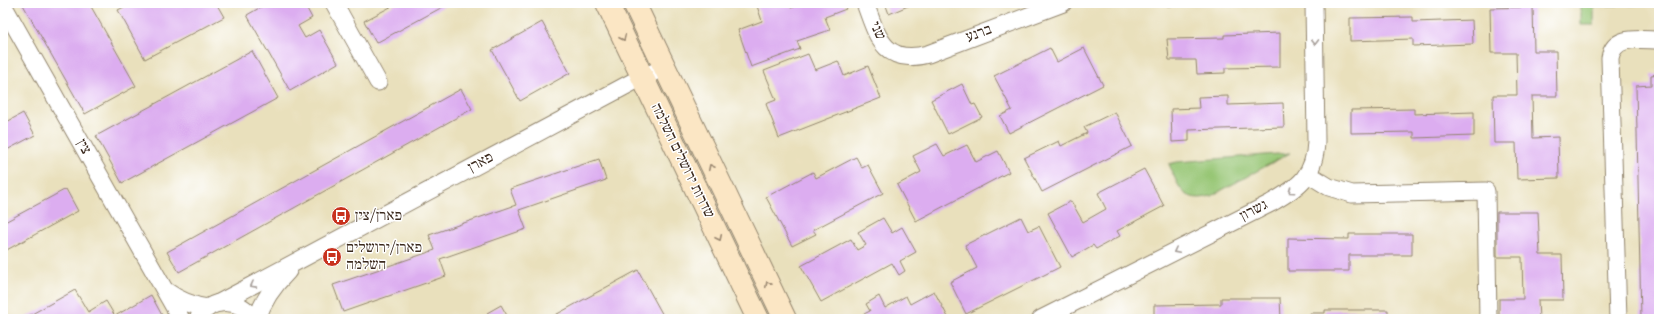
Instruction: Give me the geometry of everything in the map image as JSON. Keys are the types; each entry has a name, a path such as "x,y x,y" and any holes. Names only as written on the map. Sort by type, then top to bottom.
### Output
{"street":[{"path":"334,3 378,82"},
{"name":"שדרות ירושלים השלמה","path":"607,3 758,319"},
{"name":"שדרות ירושלים השלמה","path":"634,3 785,319"},
{"name":"שני","path":"865,3 878,38 888,50 894,54"},
{"name":"ברנע","path":"894,54 909,57 928,54 1063,3"},
{"name":"גשרון","path":"1041,319 1270,203 1296,187 1308,174 1314,162 1316,141 1314,3"},
{"name":"צין","path":"3,5 181,319"},
{"path":"1618,319 1610,58 1612,51 1619,42 1629,40 1659,40"},
{"name":"פארן","path":"208,310 642,77 664,68"},
{"path":"1308,174 1329,187 1352,194 1486,190 1488,319"},
{"name":"פארן","path":"257,319 271,290 300,260"},
{"name":"צין","path":"163,289 186,303 208,310 232,303 247,311 252,319"}],"green space":[{"path":"1581,3 1659,4 1594,6 1594,25 1581,25"},
{"path":"1290,153 1211,196 1202,198 1188,195 1183,191 1175,179 1169,164 1177,162"}],"building":[{"path":"22,3 89,3 136,86 85,114"},
{"path":"132,3 216,3 224,17 145,59 118,10"},
{"path":"268,3 304,3 312,18 298,26 305,38 319,30 338,63 290,91 247,15"},
{"path":"398,3 450,3 376,43 364,21"},
{"path":"756,3 789,3 791,8 805,3 843,3 846,9 825,17 830,30 797,41 800,49 751,67 738,30 762,21"},
{"path":"885,3 915,3 889,14"},
{"path":"1167,3 1211,3 1211,4 1167,6"},
{"path":"1533,7 1534,51 1556,51 1557,96 1532,96 1533,138 1558,137 1559,178 1517,179 1516,143 1494,143 1493,95 1517,95 1516,53 1491,53 1490,8"},
{"path":"1413,17 1413,22 1472,20 1473,44 1413,46 1413,39 1350,41 1350,18"},
{"path":"542,22 570,73 520,101 492,50"},
{"path":"1280,33 1280,67 1225,68 1225,73 1197,74 1196,60 1169,60 1167,39 1224,38 1224,35"},
{"path":"1050,48 1057,62 1084,48 1103,85 1009,133 1000,116 1012,110 994,76"},
{"path":"252,51 278,98 122,183 96,136"},
{"path":"808,54 815,70 838,61 844,76 868,66 881,98 779,138 766,104 776,100 764,71"},
{"path":"1659,74 1659,319 1641,319 1636,86 1651,85 1651,75"},
{"path":"962,84 972,105 975,104 982,117 948,134 931,100"},
{"path":"461,89 472,109 179,272 167,252"},
{"path":"1228,96 1228,105 1283,103 1284,127 1189,130 1189,141 1172,142 1171,109 1199,108 1198,97"},
{"path":"1414,109 1414,114 1474,112 1474,136 1414,138 1414,132 1351,133 1351,110"},
{"path":"1115,112 1132,146 1042,192 1024,158 1059,141 1061,146 1087,133 1084,127"},
{"path":"23,113 35,135 3,152 3,124"},
{"path":"937,144 944,156 967,145 976,162 998,151 1009,172 916,221 897,185 921,172 913,156"},
{"path":"856,157 862,168 868,165 883,193 813,230 816,234 792,246 766,197 813,172 816,178"},
{"path":"599,159 606,180 519,210 526,229 440,259 446,276 343,312 333,285 435,250 429,235 516,205 510,189"},
{"path":"1144,169 1164,206 1117,231 1120,236 1096,249 1093,245 1072,257 1048,213 1071,201 1083,222 1106,209 1098,193"},
{"path":"66,189 78,211 3,252 3,223"},
{"path":"1497,212 1538,212 1540,255 1562,255 1563,300 1538,300 1539,319 1499,319 1499,299 1523,299 1522,257 1497,257"},
{"path":"1021,217 1028,231 1039,226 1060,267 966,314 950,282 977,268 965,245"},
{"path":"883,218 892,233 902,227 916,252 900,261 905,271 899,275 892,263 821,302 801,266 851,239 857,250 866,245 858,232"},
{"path":"1349,234 1412,234 1412,255 1349,255 1349,271 1288,271 1288,238 1349,239"},
{"path":"638,270 665,319 548,319"},
{"path":"75,290 88,312 106,301 115,316 151,295 164,319 23,319"},
{"path":"934,291 949,319 864,319 862,315 870,311 866,304 879,296 885,308 906,296 910,304"},
{"path":"1221,298 1280,298 1281,319 1154,319 1154,305 1221,304"},
{"path":"501,305 509,319 491,319 487,313"},
{"path":"1325,310 1388,310 1388,319 1310,319 1310,313 1325,313"}],"place":[{"name":"פארן/צין","path":"341,216"},
{"name":"פארן/ירושלים השלמה","path":"332,257"}]}
